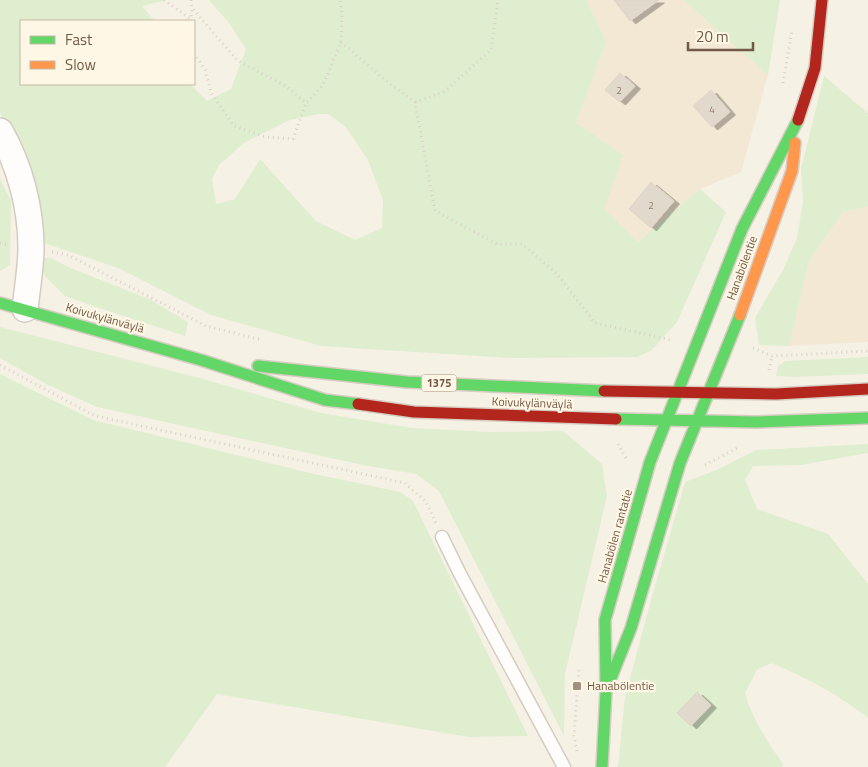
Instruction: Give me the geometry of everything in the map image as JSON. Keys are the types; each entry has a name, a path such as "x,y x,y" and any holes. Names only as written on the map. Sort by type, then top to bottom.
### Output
{"main road":[{"name":"Hanabölentie","path":"678,393 742,229 798,121 815,68 822,0"},
{"name":"Hanabölentie","path":"697,421 729,345 792,171 798,121"},
{"name":"Koivukylänväylä","path":"0,303 202,360 325,400 414,412 667,421 756,422 868,418"},
{"name":"Koivukylänväylä","path":"202,360 408,382 678,393 776,394 868,389"},
{"name":"Hanabölen rantatie","path":"602,767 606,691 605,620 650,462 678,393"},
{"name":"Hanabölen rantatie","path":"606,691 631,628 680,463 697,421"}],"street":[{"path":"0,131 20,176 28,206 31,249 25,309"}],"lane":[{"path":"442,537 564,767"}],"path":[{"path":"164,0 191,20"},
{"path":"191,0 191,20"},
{"path":"195,55 205,70 211,94 234,126 266,136 292,139 306,103 323,85 341,42 342,13 340,0"},
{"path":"415,102 444,92 491,50 498,0"},
{"path":"192,8 237,60 287,87 306,103"},
{"path":"341,42 390,84 415,102 435,211 498,244 522,244 557,274 595,323 681,342"},
{"path":"0,243 68,255 206,326 262,341"},
{"path":"751,347 772,356 868,351"},
{"path":"0,366 95,416 405,483 426,502 442,537"}],"shaded area":[{"path":"589,0 684,0 768,75 741,172 700,189 638,242 604,209 576,123 606,41 587,2"},
{"path":"868,206 868,342 789,346 809,261 843,212"}],"green space":[{"path":"0,0 167,0 142,6 154,20 20,20 20,85 191,85 207,101 231,89 246,49 229,23 209,0 589,0 587,2 606,41 576,123 623,155 604,209 638,242 700,189 726,212 677,322 652,350 637,357 510,358 321,346 211,315 118,268 44,243 41,238 27,167 0,112","holes":["319,114 328,114 345,126 368,160 383,200 382,228 355,240 316,221 260,159 235,199 216,204 212,179 219,165 244,143 290,120"]},
{"path":"684,0 780,0 768,75"},
{"path":"824,76 868,113 868,206 843,212 809,261 789,346 759,345 755,318 783,270 797,238 803,202 801,169"},
{"path":"0,179 11,201 10,265 0,271"},
{"path":"40,258 51,258 68,267 149,299 188,322 185,336 65,296 45,276 39,262"},
{"path":"0,327 196,377 321,413 412,428 490,432 563,431 602,464 607,496 565,674 564,736 439,491 416,474 363,465 97,407 48,385 0,358"},
{"path":"868,357 868,374 776,376 778,366 785,361"},
{"path":"0,374 93,420 310,473 400,492 413,501 528,736 468,737 217,694 165,767 0,767"},
{"path":"868,444 868,453 801,465 753,466 745,480 757,509 828,534 868,584 868,718 822,687 771,663 757,670 745,693 756,721 783,764 782,767 618,767 625,697 685,482 719,469 756,450"}],"building":[{"path":"614,0 659,0 630,21"},
{"path":"620,73 635,86 620,102 605,90"},
{"path":"711,90 730,112 712,127 693,106"},
{"path":"651,182 674,201 651,228 629,209"},
{"path":"697,692 711,705 691,726 677,713"}],"traffic: fast":[{"path":"602,767 606,691 605,620 650,462 742,229 798,120"},
{"path":"0,303 201,360 325,400 358,404"},
{"path":"611,678 631,628 680,463 740,315"},
{"path":"258,366 407,382 604,391"},
{"path":"616,419 756,422 868,418"}],"traffic: slow":[{"path":"740,315 792,171 795,143"}],"traffic: jam":[{"path":"798,120 815,68 822,0"},
{"path":"604,391 776,394 868,389"},
{"path":"358,404 414,412 616,419"}],"place":[{"name":"Hanabölentie","path":"577,686"}]}
